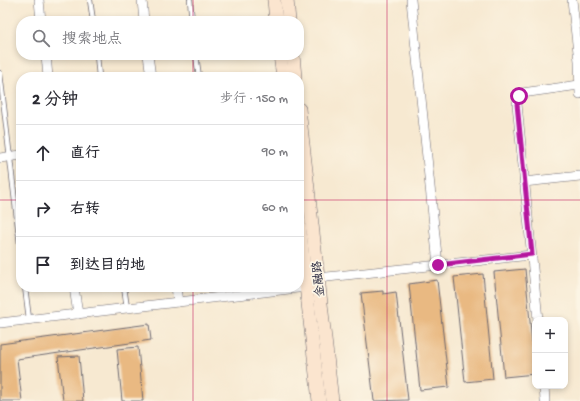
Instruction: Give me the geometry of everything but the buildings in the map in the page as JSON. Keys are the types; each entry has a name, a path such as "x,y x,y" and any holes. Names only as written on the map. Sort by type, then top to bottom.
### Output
{"main road":[{"path":"274,0 276,16"},
{"path":"287,0 289,16"},
{"path":"281,60 282,72"},
{"path":"293,60 295,72"},
{"name":"金融路","path":"304,153 332,401"},
{"name":"金融路","path":"304,269 319,401"}],"street":[{"path":"39,0 41,16"},
{"path":"142,0 144,16"},
{"path":"411,0 438,265"},
{"path":"538,317 517,104 519,96 522,92 580,89 580,61 572,0"},
{"path":"46,60 48,72"},
{"path":"149,60 150,72"},
{"path":"0,158 16,155"},
{"path":"524,182 580,176"},
{"path":"318,278 532,254"},
{"path":"75,292 78,314"},
{"path":"177,292 178,302"},
{"path":"0,323 263,292"},
{"path":"544,389 545,401"}],"lane":[{"path":"90,0 92,16"},
{"path":"190,0 192,16"},
{"path":"97,60 99,72"},
{"path":"197,60 198,72"},
{"path":"0,73 16,209"},
{"path":"26,292 29,320"},
{"path":"125,292 127,308"}],"route":[{"path":"438,265 532,254 517,104 519,96"}]}
